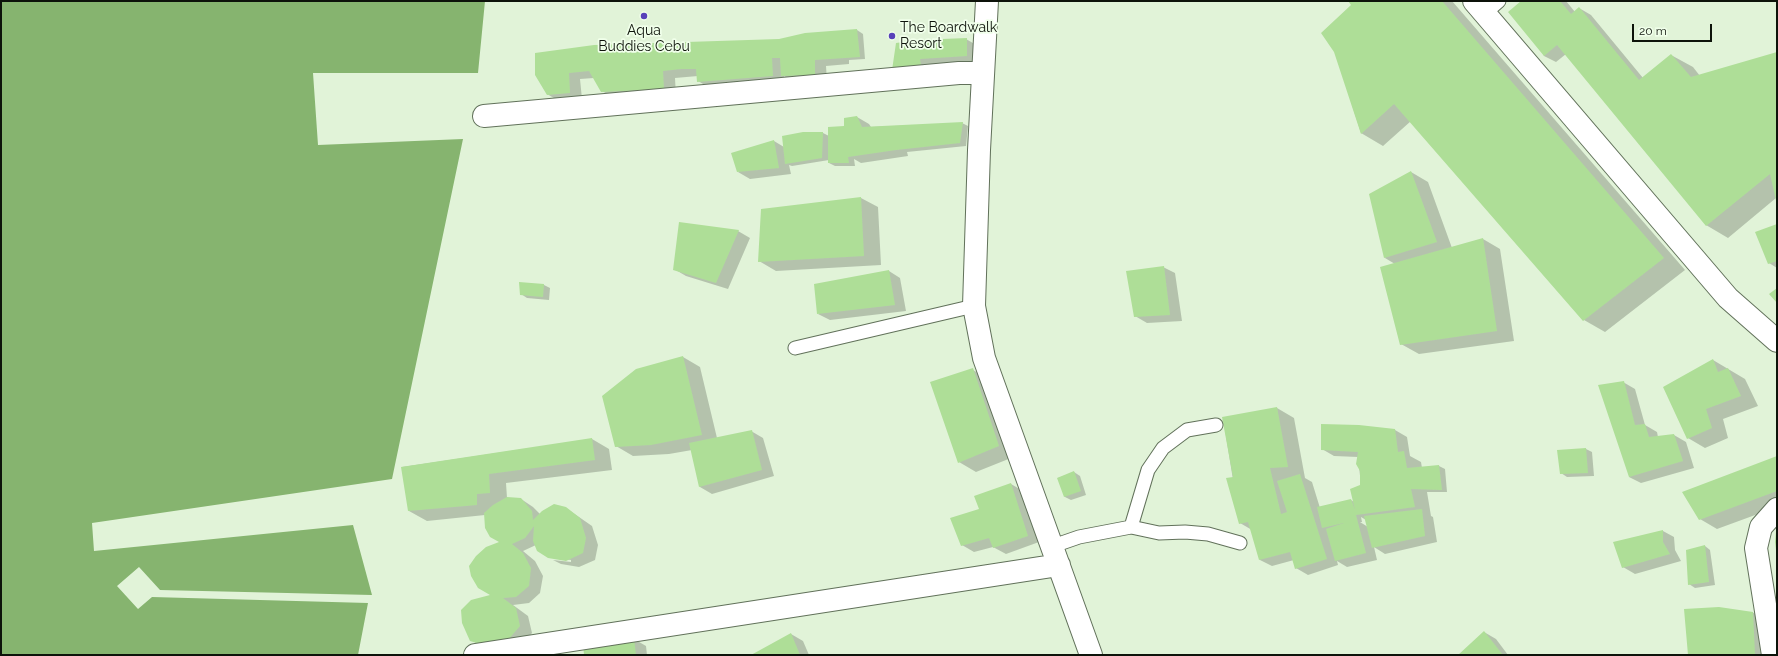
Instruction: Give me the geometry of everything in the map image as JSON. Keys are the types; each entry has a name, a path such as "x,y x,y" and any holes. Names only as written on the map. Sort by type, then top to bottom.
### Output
{"street":[{"path":"987,1 979,150 974,306 984,358 1091,655"},
{"path":"1486,5 1728,298 1777,341"},
{"path":"484,116 959,73 983,73"},
{"path":"1773,655 1756,548 1761,527 1777,509"},
{"path":"475,655 1056,556"}],"lane":[{"path":"795,348 974,306"},
{"path":"1131,527 1148,470 1163,448 1186,430 1216,425"},
{"path":"1056,556 1079,537 1131,527 1159,533 1185,532 1208,534 1240,543"}],"shaded area":[{"path":"1,1 485,1 478,73 313,73 318,145 463,139 392,479 92,523 94,551 353,525 372,595 160,590 139,567 117,586 138,609 152,597 368,603 358,655 1,655"}],"building":[{"path":"1348,1 1442,1 1664,258 1583,321 1394,104 1361,134 1334,52 1321,33 1351,5"},
{"path":"1521,1 1560,1 1571,14 1579,7 1639,80 1671,54 1691,77 1777,52 1777,205 1770,174 1706,226 1557,45 1544,56 1508,12"},
{"path":"857,29 860,57 815,60 815,75 781,76 780,58 772,58 773,76 697,82 696,69 681,69 663,71 664,89 601,92 589,71 569,73 570,93 547,95 535,75 535,53 594,45 779,39 805,33"},
{"path":"967,38 967,56 920,59 922,71 891,77 896,43 917,40"},
{"path":"857,116 862,127 963,122 960,143 848,157 849,163 828,163 828,127 844,126 844,118"},
{"path":"803,132 823,132 822,158 785,164 782,136"},
{"path":"774,140 779,168 737,172 731,153"},
{"path":"1411,171 1437,242 1384,258 1369,194"},
{"path":"861,197 864,256 758,262 761,209"},
{"path":"679,222 739,230 716,283 673,270"},
{"path":"1777,224 1777,261 1768,264 1755,232"},
{"path":"1483,238 1497,331 1400,345 1380,267"},
{"path":"1164,266 1170,315 1134,317 1126,271"},
{"path":"889,270 895,305 817,314 814,284"},
{"path":"519,282 544,284 543,297 520,295"},
{"path":"1777,288 1777,303 1769,294"},
{"path":"683,356 702,435 651,445 615,447 602,396 636,369"},
{"path":"1713,359 1718,372 1728,368 1741,396 1706,409 1712,428 1687,439 1663,387"},
{"path":"973,368 999,446 958,463 930,382"},
{"path":"1624,381 1635,425 1645,424 1649,437 1674,434 1683,461 1629,477 1598,385"},
{"path":"1277,407 1288,467 1270,468 1281,514 1287,512 1277,481 1300,474 1327,559 1295,569 1290,552 1259,560 1248,522 1239,524 1226,478 1233,477 1222,417"},
{"path":"1321,424 1359,425 1395,429 1398,452 1404,451 1407,468 1439,465 1442,490 1411,489 1415,507 1356,515 1366,553 1335,561 1326,529 1344,523 1322,528 1317,507 1351,499 1355,510 1350,489 1360,485 1360,471 1356,464 1358,452 1321,450"},
{"path":"752,430 762,470 699,487 689,443"},
{"path":"592,438 595,460 489,474 490,493 477,494 477,505 408,511 401,467"},
{"path":"1586,448 1588,473 1560,474 1557,450"},
{"path":"1777,456 1777,491 1699,520 1682,492"},
{"path":"1074,471 1081,491 1064,497 1057,478"},
{"path":"1011,483 1028,536 993,548 989,538 961,546 950,518 979,509 974,496"},
{"path":"507,497 521,498 532,511 533,520 542,511 554,504 566,507 580,518 586,538 583,553 566,561 548,558 537,551 533,541 534,526 525,538 512,544 523,553 531,568 529,586 516,597 503,598 516,608 520,626 508,640 490,647 470,641 462,623 461,610 471,600 490,595 478,588 471,576 469,566 476,556 486,547 499,542 490,537 485,528 484,513 493,505"},
{"path":"1422,509 1425,536 1372,548 1364,516"},
{"path":"1663,530 1663,542 1670,554 1622,568 1613,542"},
{"path":"1777,531 1776,550 1775,542"},
{"path":"1705,545 1709,582 1688,585 1686,550"},
{"path":"1719,607 1753,612 1755,655 1688,655 1684,609"},
{"path":"1484,631 1503,655 1458,655"},
{"path":"791,633 800,655 751,655"},
{"path":"634,638 636,655 584,655 583,644"}],"place":[{"name":"Aqua Buddies Cebu","path":"644,16"},
{"name":"The Boardwalk Resort","path":"892,36"}]}
